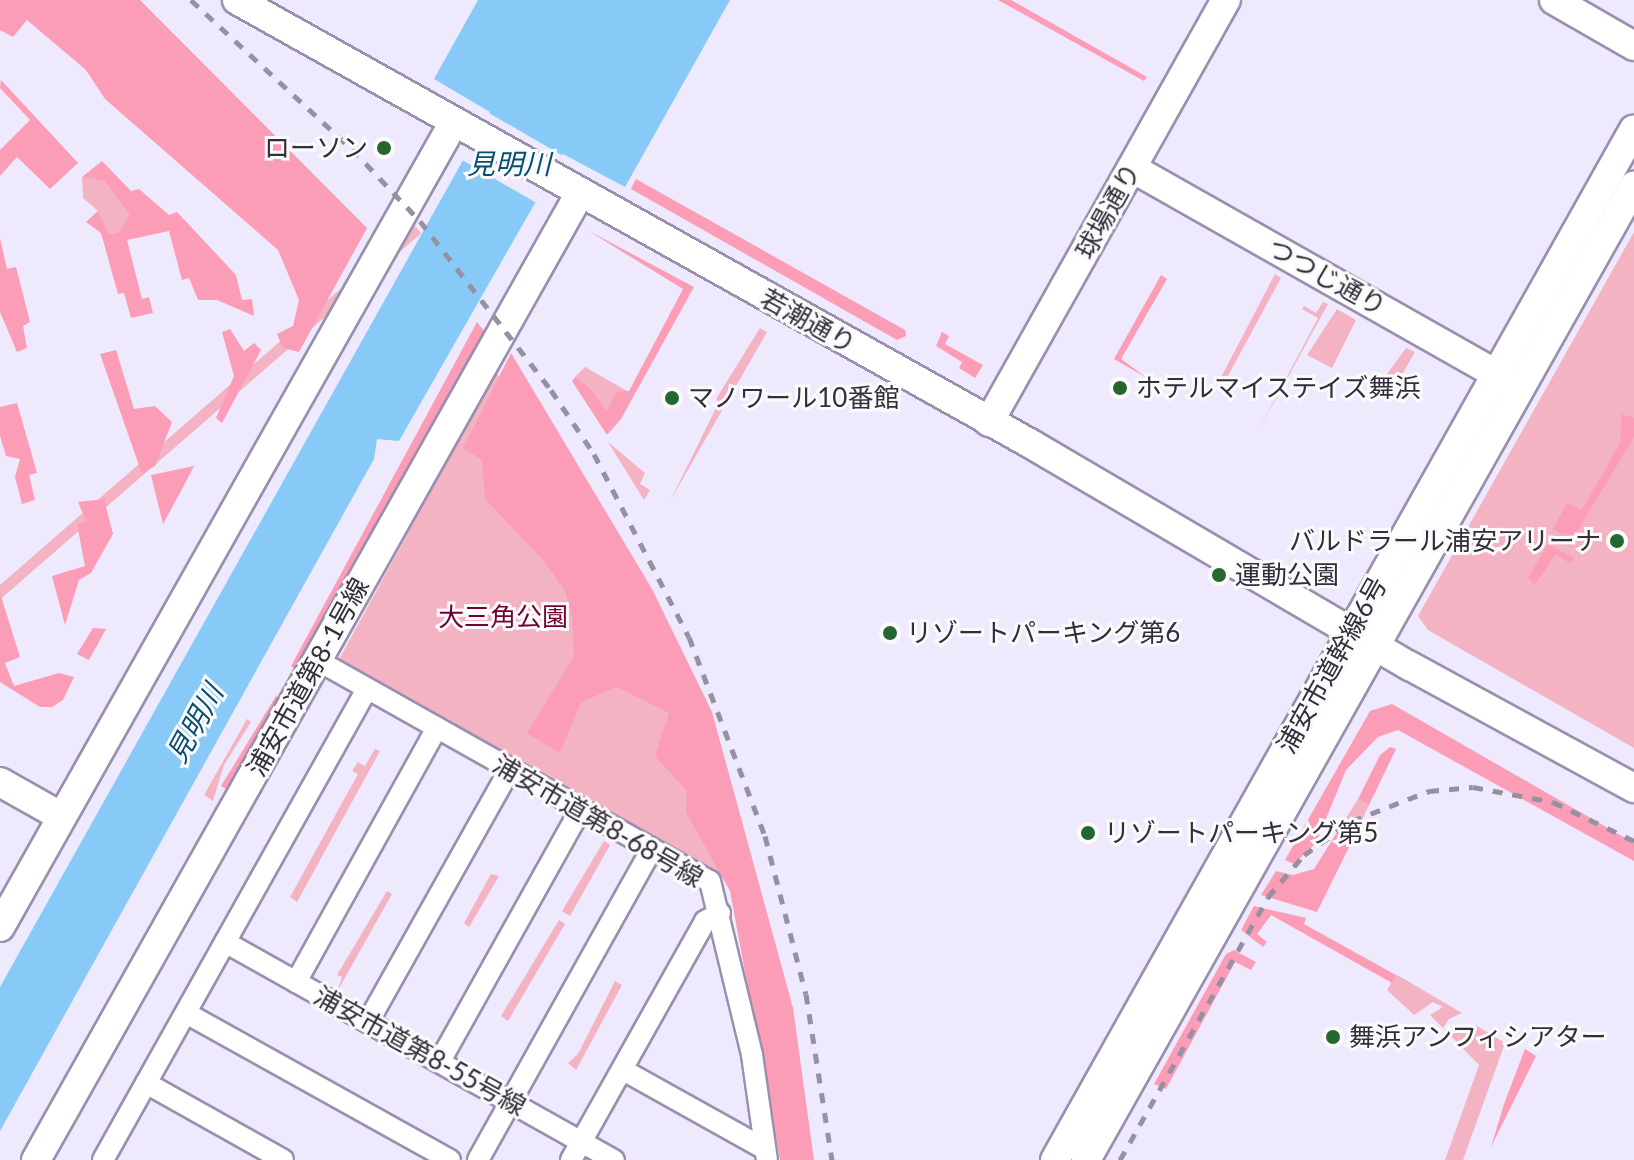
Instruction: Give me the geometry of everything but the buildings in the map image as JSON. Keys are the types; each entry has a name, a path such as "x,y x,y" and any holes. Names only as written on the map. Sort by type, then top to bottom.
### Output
{"street":[{"name":"若潮通り","path":"237,0 989,422 1376,646 1634,788"},
{"name":"球場通り","path":"989,422 1226,0"},
{"path":"1554,0 1634,46"},
{"path":"0,927 463,127"},
{"name":"浦安市道幹線6号","path":"1055,1160 1634,129"},
{"name":"つつじ通り","path":"1132,168 1521,388"},
{"name":"浦安市道幹線6号","path":"1086,1160 1634,186"},
{"name":"浦安市道第8-1号線","path":"36,1160 580,193"},
{"name":"浦安市道第8-68号線","path":"317,660 710,881 752,1055 766,1154"},
{"path":"109,1158 146,1083 367,689"},
{"path":"296,982 437,728"},
{"path":"368,1022 510,769"},
{"path":"0,782 62,817"},
{"path":"440,1061 581,809"},
{"path":"478,1160 652,849"},
{"path":"571,1160 705,921 720,913"},
{"name":"浦安市道第8-55号線","path":"225,942 614,1160"},
{"path":"186,1013 450,1160"},
{"path":"623,1070 766,1154"},
{"path":"146,1083 283,1160"}],"green space":[{"path":"82,177 104,181 129,214 120,233 110,235 98,211 83,198"},
{"path":"414,225 421,233 0,599 0,585"},
{"path":"1634,232 1634,748 1428,630 1418,616"},
{"path":"1275,274 1281,278 1223,385 1218,383"},
{"path":"1323,302 1328,304 1255,437 1318,318 1302,309 1304,306 1316,313"},
{"path":"1337,309 1356,320 1332,368 1307,355"},
{"path":"760,328 767,332 670,501 719,402 716,399"},
{"path":"1406,348 1415,352 1389,397 1376,389"},
{"path":"585,367 629,392 606,412 589,387 575,377"},
{"name":"大三角公園","path":"496,372 577,494 738,868 715,875 337,663"},
{"path":"608,442 645,473 640,484 650,490 644,500"},
{"path":"247,719 251,722 224,765 213,801 204,795"},
{"path":"375,749 380,751 297,902 290,897 358,774 352,771 358,762 365,766"},
{"path":"1358,799 1369,805 1356,833 1341,826"},
{"path":"604,841 610,845 570,916 562,911"},
{"path":"491,874 499,876 469,927 464,923"},
{"path":"387,891 392,894 337,992 342,977 337,975"},
{"path":"559,920 565,924 508,1021 501,1016"},
{"path":"1396,975 1462,1013 1449,1019 1443,1028 1430,1015 1443,1007 1433,1002 1414,1015 1387,990"},
{"path":"615,981 622,985 576,1070 568,1063 578,1054"},
{"path":"1477,1026 1505,1043 1463,1160 1445,1160 1479,1065 1450,1035 1455,1027"}],"shaded area":[{"path":"0,0 140,0 367,228 299,352 283,348 277,334 293,326 299,300 278,250 105,99 86,70 27,20 13,37 0,30"},
{"path":"998,0 1011,0 1147,77 1144,81"},
{"path":"1,80 78,163 50,189 17,157 0,176 0,150 30,120 0,88"},
{"path":"102,161 131,191 139,189 169,215 177,212 236,275 242,300 252,299 254,316 217,300 198,300 189,278 182,280 169,231 127,240 142,299 149,297 153,313 131,318 124,293 118,294 101,233 86,222 98,211 110,235 120,232 129,214 104,181 82,177"},
{"path":"636,179 905,330 906,336 897,340 631,189"},
{"path":"587,230 694,287 621,419 607,435 572,381 575,377 589,387 607,411 616,392 629,391 683,289"},
{"path":"0,238 7,269 16,267 30,322 23,326 27,348 17,352 0,312"},
{"path":"1161,275 1167,279 1121,359 1147,378 1114,359"},
{"path":"477,322 488,336 299,672 291,666"},
{"path":"230,329 244,351 254,343 261,350 222,423 216,418 234,376 222,332"},
{"path":"942,332 949,336 945,344 983,365 975,378 959,368 962,362 936,346"},
{"path":"116,350 134,409 155,406 172,422 155,466 142,474 100,354"},
{"path":"511,353 652,589 712,712 793,1008 814,1160 780,1160 730,891 686,812 687,791 655,756 669,713 617,687 581,702 560,753 527,733 574,656 572,617 565,591 543,560 485,499 482,460 463,448"},
{"path":"17,403 37,473 29,475 35,500 22,504 15,477 20,459 6,456 0,436 0,407"},
{"path":"1622,414 1634,418 1634,437 1575,535 1559,533 1553,529 1567,503 1582,510 1620,443"},
{"path":"194,466 181,491 163,524 151,475"},
{"path":"104,499 113,534 91,573 79,580 65,625 52,576 85,566 77,524 86,521 78,502"},
{"path":"1548,544 1574,558 1571,564 1556,554 1535,584 1528,578"},
{"path":"0,593 20,657 5,663 14,686 59,673 74,677 63,700 52,707 40,707 0,682"},
{"path":"93,628 106,629 89,660 77,654"},
{"path":"276,696 283,701 231,792 221,786"},
{"path":"1392,704 1634,843 1634,861 1398,730 1378,737 1346,770 1316,843 1294,864 1285,860 1370,711"},
{"path":"1390,747 1396,749 1369,805 1358,799 1380,755"},
{"path":"1341,826 1356,833 1317,912 1261,895 1276,871 1293,875 1314,869"},
{"path":"1254,906 1306,918 1304,924 1396,975 1392,983 1271,915 1257,934 1267,942 1263,947 1241,930"},
{"path":"1234,950 1256,962 1251,970 1235,962 1166,1089 1154,1084 1226,954"},
{"path":"1525,1049 1536,1056 1491,1147 1504,1104"}],"water":[{"name":"見明川","path":"478,0 730,0 625,187 563,154 399,441 377,439 374,459 0,1131 0,987 490,112 434,79"}],"pier":[{"path":"487,112 562,155 535,202 460,159"}],"railway":[{"path":"191,0 352,149 420,221 551,390 594,454 689,637 765,836 806,994 832,1160"},
{"path":"1120,1160 1268,897 1304,855 1352,821 1429,791 1473,787 1553,802 1634,841"}],"place":[{"name":"ローソン","path":"384,148"},
{"name":"ホテルマイステイズ舞浜","path":"1120,388"},
{"name":"マノワール10番館","path":"672,398"},
{"name":"バルドラール浦安アリーナ","path":"1617,541"},
{"name":"運動公園","path":"1219,575"},
{"name":"リゾートパーキング第6","path":"890,633"},
{"name":"リゾートパーキング第5","path":"1088,833"},
{"name":"舞浜アンフィシアター","path":"1333,1037"}]}
